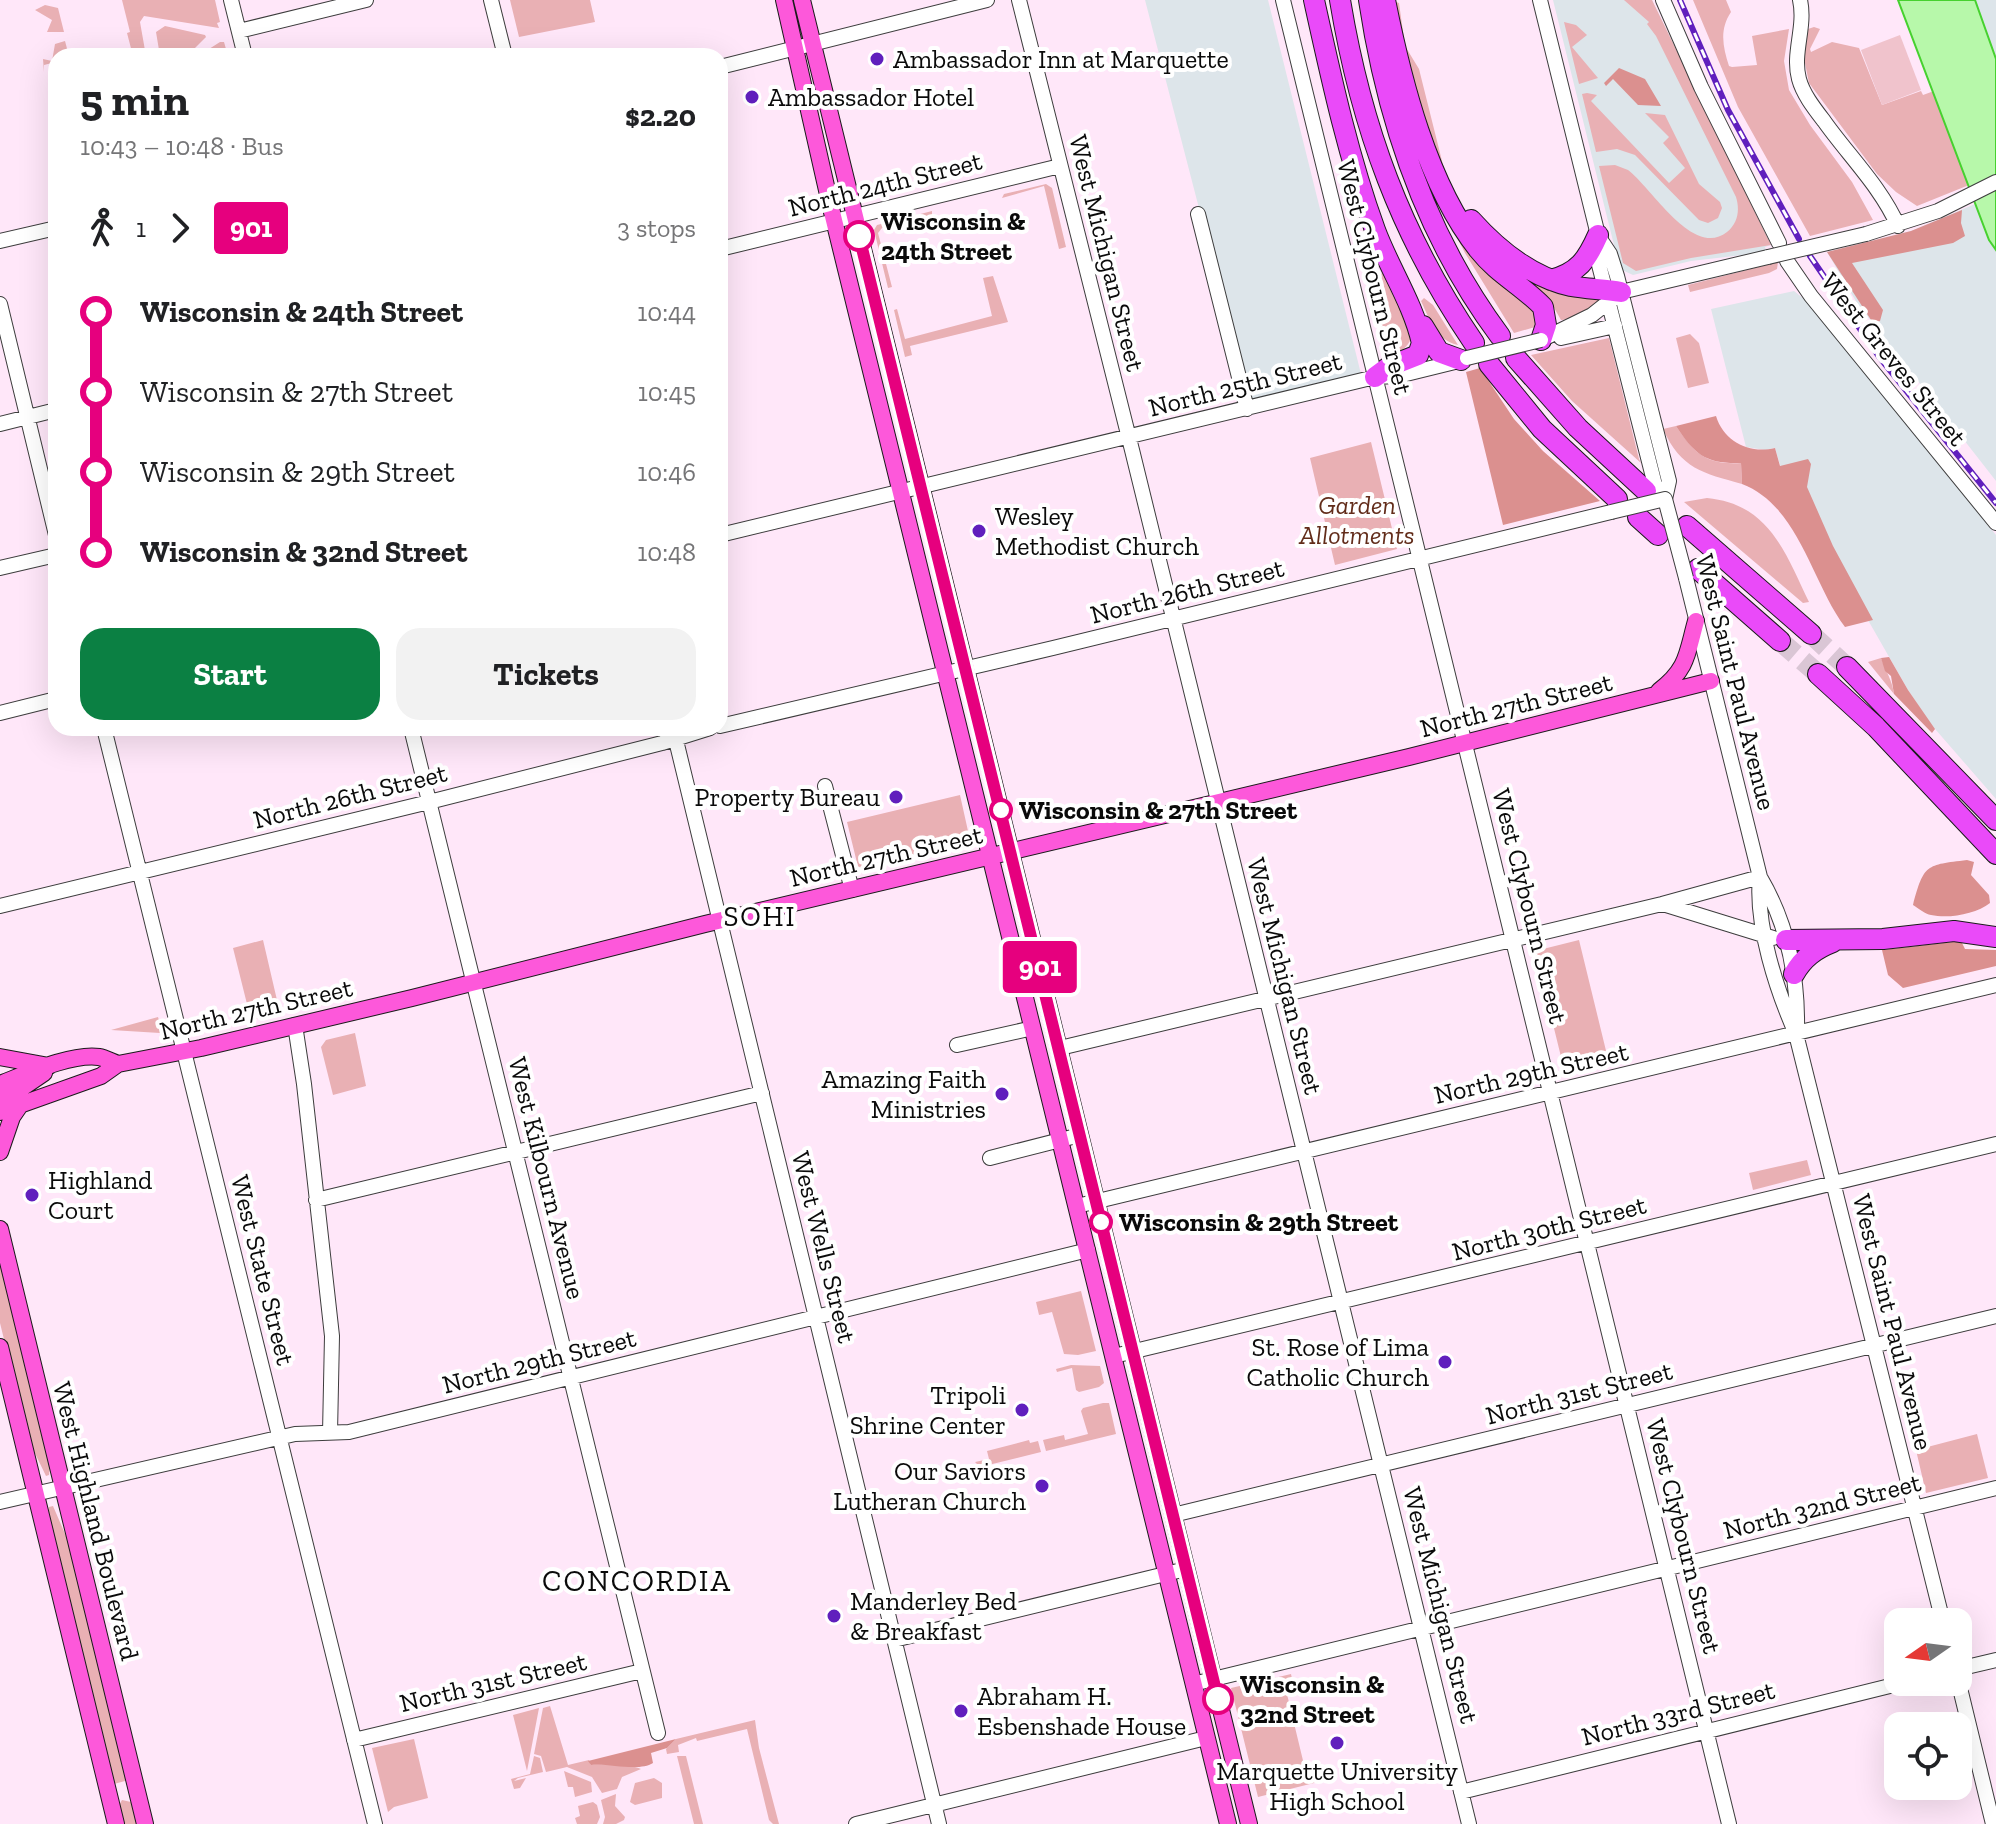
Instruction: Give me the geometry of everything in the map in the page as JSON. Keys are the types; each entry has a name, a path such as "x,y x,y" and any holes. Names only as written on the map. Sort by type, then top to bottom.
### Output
{"highway":[{"path":"1314,0 1365,198 1380,242 1420,335 1421,350 1418,355 1390,366 1375,377"},
{"path":"1340,0 1354,71 1383,171 1467,354 1439,352 1405,296"},
{"path":"1369,0 1381,72 1413,177 1460,274 1500,336"},
{"path":"1385,0 1408,100 1434,167 1458,217 1480,250 1499,271 1543,307 1546,325 1541,340"},
{"path":"1434,167 1458,205 1481,232 1521,264 1551,280 1612,295"},
{"path":"1551,280 1581,267 1598,235"},
{"path":"1516,358 1578,428 1662,489"},
{"path":"1489,364 1542,429 1614,506"},
{"path":"1638,517 1658,535"},
{"path":"1687,526 1811,634"},
{"path":"1692,574 1780,641"},
{"path":"1847,667 1996,820"},
{"path":"1818,674 1876,727 1996,854"},
{"path":"1776,938 1835,941 1954,931 1996,937"},
{"path":"1794,974 1800,962 1811,953 1835,941"}],"main road":[{"path":"784,0 834,220 1228,1824"},
{"path":"802,0 1249,1824"},
{"path":"1654,694 1677,677 1690,649 1696,621"},
{"name":"North 27th Street","path":"0,1112 101,1076 118,1064 474,983 721,920 1465,743 1711,681"},
{"path":"1028,1008 1040,1019 1048,1039 1060,1048"},
{"path":"0,1057 51,1066"},
{"name":"North 27th Street","path":"0,1084 51,1066 98,1057 118,1064"},
{"path":"0,1098 37,1080 51,1066"},
{"path":"0,1152 12,1117 21,1104"},
{"name":"West Highland Boulevard","path":"0,1229 145,1824"},
{"name":"West Highland Boulevard","path":"0,1347 116,1824"}],"street":[{"path":"231,0 243,48"},
{"path":"239,31 366,0"},
{"path":"491,0 503,48"},
{"path":"728,65 987,0"},
{"name":"West Michigan Street","path":"1019,0 1469,1824"},
{"name":"West Clybourn Street","path":"1283,0 1729,1824"},
{"name":"West Saint Paul Avenue","path":"1540,0 1598,235 1610,254 1615,326 1662,489 1692,574 1696,621 1760,877 1773,899 1782,1002 1796,1034 1939,1608"},
{"path":"1663,0 1707,100 1779,243"},
{"path":"1800,0 1803,13 1797,64 1799,82 1836,139 1892,211 1898,226"},
{"name":"North 24th Street","path":"728,247 1060,166"},
{"name":"North 25th Street","path":"728,533 1375,377 1398,376 1467,354 1541,340 1572,327 1612,295 1898,226 1950,206 1996,182"},
{"path":"1198,214 1247,409"},
{"path":"0,241 48,230"},
{"name":"West Greves Street","path":"1787,261 1811,296 1996,523"},
{"name":"West Saint Paul Avenue","path":"1612,295 1669,481 1662,489"},
{"path":"0,304 48,501"},
{"path":"1541,340 1615,326"},
{"path":"0,424 48,412"},
{"name":"North 26th Street","path":"728,724 1420,559 1614,506 1662,489"},
{"path":"0,568 48,557"},
{"path":"0,713 48,701"},
{"name":"West State Street","path":"106,736 375,1824"},
{"name":"West Kilbourn Avenue","path":"413,736 658,1733"},
{"name":"North 26th Street","path":"0,906 429,802 664,736"},
{"name":"West Wells Street","path":"676,736 939,1824"},
{"path":"825,786 852,890"},
{"path":"1060,1048 1662,904 1760,877"},
{"path":"1662,904 1776,938"},
{"name":"West Saint Paul Avenue","path":"1776,938 1794,974 1796,1034"},
{"name":"North 29th Street","path":"1077,1206 1996,985"},
{"path":"295,1025 332,1336 330,1433"},
{"path":"957,1045 1033,1028"},
{"path":"316,1200 762,1093"},
{"path":"990,1158 1080,1135"},
{"name":"North 30th Street","path":"1114,1356 1996,1144"},
{"name":"North 29th Street","path":"0,1502 295,1434 349,1432 1088,1250"},
{"name":"North 31st Street","path":"1173,1515 1996,1316"},
{"name":"North 32nd Street","path":"1193,1684 1996,1488"},
{"path":"894,1640 1186,1569"},
{"path":"1972,1666 1996,1660"},
{"name":"North 31st Street","path":"354,1740 642,1671"},
{"name":"North 33rd Street","path":"1461,1792 1884,1687"},
{"path":"1962,1696 1993,1824"},
{"path":"856,1824 1206,1738"}],"shaded area":[{"path":"1145,0 1268,0 1361,374 1249,401"},
{"path":"1553,0 1652,0 1771,245 1765,247 1766,250 1691,261 1633,275 1622,270"},
{"path":"1898,0 1975,0 1996,59 1996,250 1989,240"},
{"path":"1975,0 1996,0 1996,59"},
{"path":"1900,35 1921,90 1882,105 1861,50"},
{"path":"1619,68 1645,79 1661,106 1638,105 1613,79 1606,86 1604,83"},
{"path":"1975,204 1989,242 1996,250 1996,481 1857,303 1827,252 1911,231"},
{"path":"1962,210 1961,223 1965,236 1953,243 1852,263 1883,310 1880,321 1873,323 1827,252 1911,231"},
{"path":"1794,291 1804,299 1996,535 1996,799 1929,722 1908,690 1781,468 1775,448 1746,447 1711,309"},
{"path":"1480,368 1514,419 1543,451 1600,501 1503,525 1466,372"},
{"path":"1716,416 1725,433 1739,444 1756,449 1775,448 1780,466 1808,459 1811,464 1807,487 1833,546 1873,620 1845,627 1791,527 1777,509 1742,484 1741,463 1719,462 1702,456 1676,426"},
{"path":"1889,657 1935,729 1932,733 1894,694 1891,676 1885,671 1881,658"},
{"path":"1974,862 1971,875 1989,895 1990,903 1970,913 1946,916 1929,914 1913,905 1920,881 1929,869 1943,863"},
{"path":"1961,941 1965,949 1996,950 1996,966 1903,988 1888,975 1882,950"},
{"path":"676,1739 667,1748 651,1753 653,1763 647,1766 591,1765 588,1761"}],"green space":[{"path":"122,0 215,0 219,28 144,16 140,22 145,48 131,48 127,33 130,32"},
{"path":"510,0 590,0 595,22 519,37"},
{"path":"1390,0 1399,3 1405,46 1419,69 1445,173 1430,144"},
{"path":"1624,0 1652,0 1771,245 1636,271 1623,263 1599,166 1615,165 1628,170 1674,218 1701,236 1714,238 1727,232 1734,225 1738,211 1736,197 1656,36 1647,24 1649,22"},
{"path":"1693,0 1726,0 1731,12 1725,25 1724,45 1729,66 1732,67 1757,65 1752,36 1789,29 1784,61 1789,90 1810,125 1852,182 1873,220 1810,236 1738,107"},
{"path":"45,5 58,8 64,32 47,32 52,20 35,10"},
{"path":"1564,22 1576,25 1587,35 1572,47 1598,78 1579,84"},
{"path":"165,26 206,37 195,48 159,48 156,32"},
{"path":"1808,29 1820,29 1811,52 1832,42 1859,48 1882,105 1921,91 1923,95 1934,91 1969,185 1917,206 1877,174 1809,83 1804,58"},
{"path":"65,41 67,48 54,48 55,44"},
{"path":"224,42 226,48 211,48"},
{"path":"1582,94 1597,95 1591,101 1669,183 1685,168 1663,143 1669,137 1645,113 1665,115 1699,184 1720,202 1722,208 1718,218 1708,223 1699,220 1635,155 1617,149 1596,152"},
{"path":"1046,184 1052,188 1066,247 1059,249 1044,186 1002,198 1004,194"},
{"path":"932,211 932,230 921,232 907,223 905,218"},
{"path":"1444,212 1537,315 1535,327 1514,333"},
{"path":"893,221 894,225 882,228 878,233 892,287 888,288 874,230 877,225"},
{"path":"1500,257 1598,296 1599,302 1571,319 1561,320 1549,299"},
{"path":"1778,262 1777,269 1769,273 1690,292 1688,285"},
{"path":"1384,273 1412,336 1404,349 1389,353 1386,341 1382,342 1366,277"},
{"path":"993,276 1008,322 910,346 912,355 905,357 894,310 897,309 905,339 992,316 983,278"},
{"path":"1424,298 1433,305 1458,345 1444,339 1435,328 1421,301"},
{"path":"1690,334 1699,343 1709,383 1688,388 1676,338"},
{"path":"1609,338 1641,463 1572,401 1531,355"},
{"path":"1676,426 1702,456 1719,462 1741,463 1742,484 1705,472 1686,461 1677,453 1663,429"},
{"name":"Garden Allotments","path":"1371,442 1397,549 1335,565 1310,458"},
{"path":"1707,498 1728,502 1760,520 1783,549 1809,602 1803,603 1684,502"},
{"path":"1881,658 1890,680 1894,694 1868,662"},
{"path":"960,795 970,840 966,844 859,871 847,822"},
{"path":"263,940 280,1013 251,1020 233,948"},
{"path":"1579,940 1609,1063 1565,1073 1535,951"},
{"path":"158,1017 160,1033 111,1030"},
{"path":"355,1033 366,1086 333,1095 321,1047 326,1040"},
{"path":"1807,1160 1811,1175 1753,1190 1749,1173"},
{"path":"0,1264 50,1465 49,1475 46,1476 29,1441 0,1323"},
{"path":"1081,1291 1096,1351 1064,1354 1052,1312 1039,1315 1036,1302"},
{"path":"1071,1365 1100,1366 1104,1383 1079,1392 1072,1368 1057,1372 1056,1369"},
{"path":"1109,1403 1116,1434 1046,1451 1043,1440 1064,1435 1065,1440 1088,1434 1081,1411"},
{"path":"1977,1434 1988,1478 1926,1493 1916,1450"},
{"path":"1029,1440 1030,1443 1038,1441 1041,1452 980,1467 975,1462 989,1459 987,1451"},
{"path":"53,1506 69,1543 125,1775 125,1781 114,1784 47,1514 49,1507"},
{"path":"1291,1674 1294,1688 1286,1690 1306,1773 1315,1772 1318,1782 1258,1797 1231,1688"},
{"path":"550,1706 568,1765 589,1760 591,1765 624,1765 641,1769 622,1777 617,1789 602,1793 592,1777 567,1767 546,1772 541,1756 534,1754 543,1708"},
{"path":"539,1708 527,1771 513,1715"},
{"path":"755,1720 779,1824 769,1820 747,1729 697,1741 696,1738 678,1745 679,1752 667,1754 666,1749 676,1739"},
{"path":"414,1739 428,1798 394,1807 388,1812 372,1748"},
{"path":"534,1756 540,1758 543,1772 518,1778 514,1781 526,1778 520,1788 514,1789 511,1779 530,1774"},
{"path":"677,1756 686,1756 703,1824 694,1824"},
{"path":"564,1771 591,1782 592,1792 575,1797 573,1787 568,1787"},
{"path":"654,1778 662,1783 662,1798 635,1805 630,1802 635,1783"},
{"path":"616,1794 615,1806 625,1817 624,1820 616,1824 603,1824 605,1817 601,1800"},
{"path":"122,1800 131,1802 138,1824 122,1824 118,1807"},
{"path":"593,1802 600,1817 597,1824 577,1824 575,1818 580,1816 578,1806"}],"tunnel":[{"path":"1811,634 1847,667"},
{"path":"1780,641 1818,674"}],"railway":[{"path":"1680,0 1728,110 1799,239"},
{"path":"1810,256 1880,358 1996,503"}],"bus line":[{"name":"901","path":"859,236 1218,1699"}],"place":[{"name":"Ambassador Inn at Marquette","path":"877,59"},
{"name":"Ambassador Hotel","path":"752,97"},
{"name":"Wisconsin & 24th Street","path":"859,236"},
{"name":"Wesley Methodist Church","path":"979,531"},
{"name":"Property Bureau","path":"896,797"},
{"name":"Wisconsin & 27th Street","path":"1001,810"},
{"name":"Amazing Faith Ministries","path":"1002,1094"},
{"name":"Highland Court","path":"32,1195"},
{"name":"Wisconsin & 29th Street","path":"1101,1222"},
{"name":"St. Rose of Lima Catholic Church","path":"1445,1362"},
{"name":"Tripoli Shrine Center","path":"1022,1410"},
{"name":"Our Saviors Lutheran Church","path":"1042,1486"},
{"name":"Manderley Bed & Breakfast","path":"834,1616"},
{"name":"Wisconsin & 32nd Street","path":"1218,1699"},
{"name":"Abraham H. Esbenshade House","path":"961,1711"},
{"name":"Marquette University High School","path":"1337,1743"}],"district":[{"name":"SOHI","path":"760,916"},
{"name":"CONCORDIA","path":"637,1581"}]}
